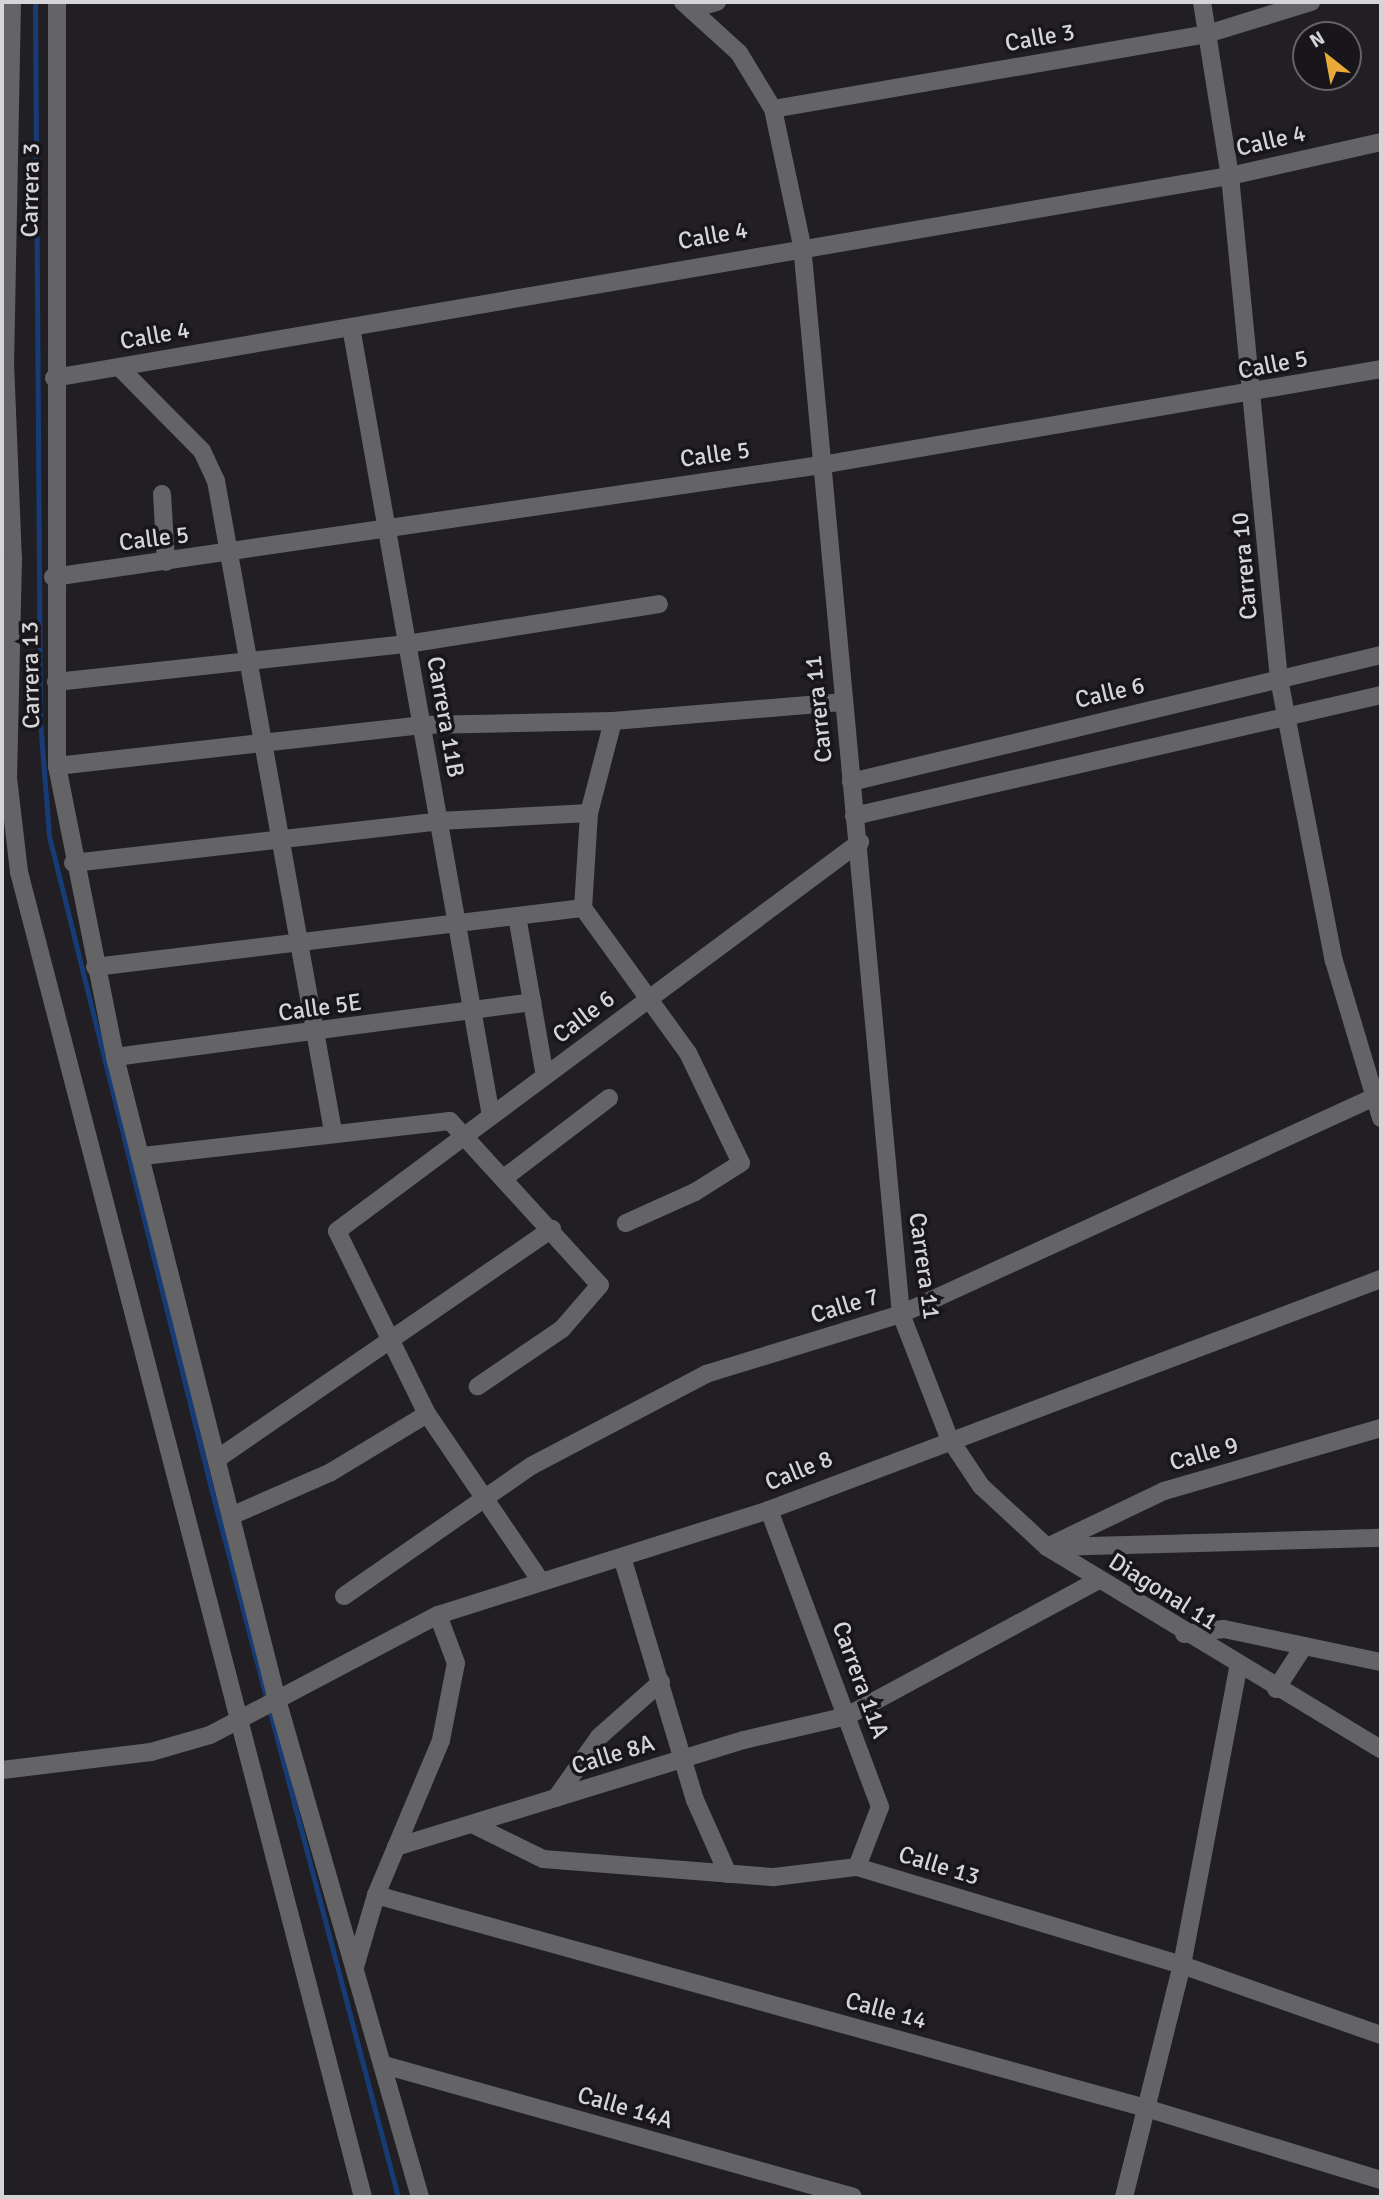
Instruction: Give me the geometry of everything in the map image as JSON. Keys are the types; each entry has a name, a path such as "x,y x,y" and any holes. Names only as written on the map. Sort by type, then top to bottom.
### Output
{"street":[{"path":"12,2 5,362 13,558 8,778 19,872 244,1715 363,2197"},
{"path":"687,5 717,2"},
{"name":"Carrera 10","path":"1202,2 1230,176 1254,395 1279,679 1334,961 1377,1096 1381,1118"},
{"name":"Calle 3","path":"774,109 1207,34 1311,2"},
{"name":"Carrera 3","path":"54,378 58,3"},
{"name":"Carrera 11","path":"687,5 740,53 774,109 802,245 842,702 854,816 860,842 901,1314 949,1438"},
{"name":"Calle 4","path":"54,378 802,245 1230,176 1381,142"},
{"name":"Carrera 11B","path":"351,327 491,1116"},
{"path":"119,367 202,451 234,554 333,1132"},
{"name":"Calle 5","path":"53,577 234,554 387,526 821,465 1254,395 1381,369"},
{"name":"Carrera 13","path":"54,378 53,577 57,766 73,863 114,1057 143,1156 220,1457 273,1698 384,2065 420,2197"},
{"path":"162,494 166,562"},
{"path":"56,682 252,663 407,643 659,604"},
{"name":"Calle 6","path":"851,782 1381,655"},
{"path":"854,816 1287,720 1381,695"},
{"path":"57,766 422,725 613,721 842,702"},
{"path":"613,721 589,813 583,908 688,1053 741,1163 695,1192 626,1223"},
{"path":"73,863 439,821 589,813"},
{"name":"Calle 6","path":"390,1340 337,1231 860,842"},
{"path":"95,967 583,908"},
{"path":"517,916 545,1076"},
{"name":"Calle 5E","path":"114,1057 316,1034 532,1002"},
{"name":"Calle 7","path":"344,1596 480,1500 706,1374 901,1314 1377,1096"},
{"path":"504,1178 609,1098"},
{"path":"143,1156 333,1132 450,1121 467,1134 600,1285 562,1329 478,1386"},
{"path":"220,1457 552,1229"},
{"name":"Calle 8","path":"2,1770 151,1752 210,1735 273,1698 438,1615 540,1580 769,1510 949,1438 1381,1279"},
{"path":"390,1340 427,1414 480,1500 540,1580"},
{"path":"231,1516 331,1472 427,1414"},
{"name":"Calle 9","path":"1047,1547 1164,1491 1381,1428"},
{"name":"Diagonal 11","path":"949,1438 981,1486 1047,1547 1238,1668 1381,1749"},
{"name":"Carrera 11A","path":"769,1510 880,1807 857,1867"},
{"path":"1047,1547 1381,1538"},
{"path":"622,1557 685,1758 695,1800 728,1874"},
{"name":"Calle 8A","path":"396,1847 685,1758 847,1716 1099,1580"},
{"path":"355,1967 376,1895 441,1740 456,1663 438,1615"},
{"path":"1184,1634 1224,1629 1381,1662"},
{"path":"1276,1689 1304,1646"},
{"path":"1124,2197 1149,2109 1182,1965 1238,1668"},
{"path":"556,1798 599,1737 661,1682"},
{"name":"Calle 13","path":"472,1824 543,1859 774,1877 857,1867 1182,1965 1381,2035"},
{"name":"Calle 14","path":"376,1895 1149,2109 1381,2180"},
{"name":"Calle 14A","path":"384,2065 853,2197"}],"waterway":[{"path":"35,2 40,721 49,836 212,1492 398,2197"}]}
